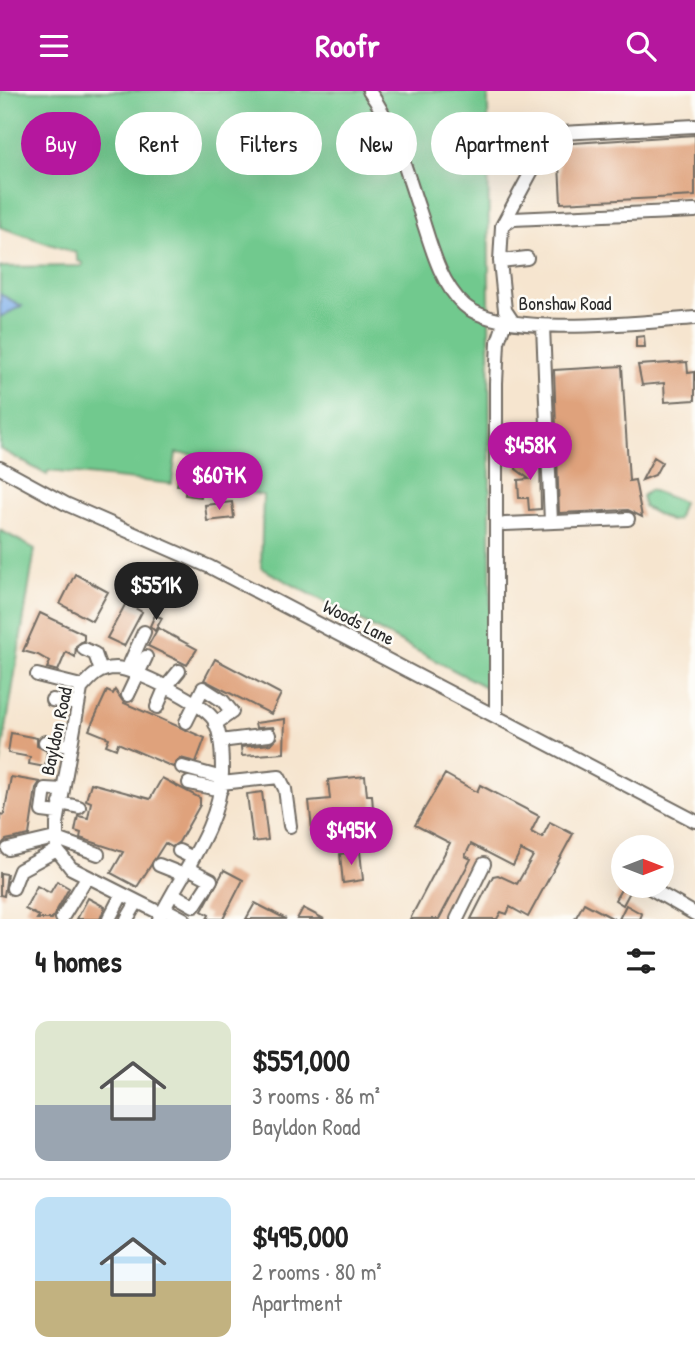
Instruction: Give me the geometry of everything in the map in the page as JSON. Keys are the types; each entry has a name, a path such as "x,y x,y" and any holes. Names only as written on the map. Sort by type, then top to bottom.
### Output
{"street":[{"name":"Bonshaw Road","path":"369,91 390,124 444,279 465,306 484,317 543,325 695,318"},
{"path":"496,714 496,383 498,342 509,322 503,302 500,261 502,226 545,146 554,136 695,126"},
{"path":"502,226 513,219 695,211"},
{"path":"500,261 527,258"},
{"path":"543,325 551,522"},
{"name":"Woods Lane","path":"0,468 66,504 210,567 496,714 695,821"},
{"path":"505,524 628,519"},
{"path":"128,695 144,632"},
{"path":"84,649 94,654 101,671 114,668 133,672 195,704 215,724 220,741 220,802 162,914"},
{"path":"133,672 146,657"},
{"name":"Bayldon Road","path":"56,844 81,689 94,673 101,671"},
{"path":"158,707 165,688 179,671"},
{"path":"37,675 77,685 81,689"},
{"path":"187,722 203,688 223,701 232,712 215,724"},
{"path":"52,700 78,704"},
{"path":"220,741 269,735"},
{"path":"44,741 71,746"},
{"path":"182,767 221,783"},
{"path":"189,783 221,783 279,777 285,789 290,826"},
{"path":"61,802 79,807"},
{"path":"56,844 63,862 87,877 162,914 184,919"},
{"path":"12,888 20,870 56,844"},
{"path":"9,849 56,844 98,854"},
{"path":"179,851 188,867"},
{"path":"457,919 484,864"},
{"path":"159,865 188,867 211,880 194,905 173,894"},
{"path":"62,918 87,877"},
{"path":"109,919 122,894"},
{"path":"667,898 695,914"},
{"path":"127,919 137,902"}],"green space":[{"path":"0,91 488,91 488,112 431,112 431,175 488,175 491,690 261,568 263,495 236,491 237,459 176,453 172,484 48,471 47,475 0,449 0,267 82,266 83,263 78,261 76,253 0,227"},
{"path":"650,490 683,502 677,520 670,521 644,507 642,496"},
{"path":"0,530 35,549 0,766"}],"water":[{"path":"0,294 22,306 0,317"}],"building":[{"path":"695,135 695,196 561,203 560,175 573,175 573,143"},
{"path":"644,336 645,347 636,347 636,337"},
{"path":"687,362 688,373 695,372 695,400 665,402 664,383 642,385 638,365"},
{"path":"622,366 629,481 635,480 642,517 628,510 559,513 554,370"},
{"path":"518,456 540,462 541,509 529,510 528,498 519,498 518,480 529,479 516,469"},
{"path":"654,457 662,462 655,475 642,480"},
{"path":"179,475 204,477 201,497 185,495 186,486 177,485"},
{"path":"232,502 234,518 207,521 205,505"},
{"path":"75,574 108,592 92,621 60,604"},
{"path":"126,603 142,612 124,646 107,638"},
{"path":"40,613 84,634 84,640 76,646 75,657 66,652 58,671 47,668 50,662 38,655 23,651"},
{"path":"155,615 162,618 155,631 150,626"},
{"path":"158,628 197,649 187,665 148,646"},
{"path":"215,659 281,694 271,714 204,680"},
{"path":"115,690 124,703 205,738 196,762 180,758 173,767 118,743 116,749 106,745 109,738 89,730 107,691 113,694"},
{"path":"285,719 284,753 242,756 241,747 271,744 277,738 273,727 256,728 255,723"},
{"path":"11,733 37,738 37,746 47,751 45,767 29,764 30,757 8,753"},
{"path":"445,774 477,792 480,785 539,816 531,832 542,838 550,822 573,834 528,917 510,907 507,914 501,912 497,919 471,919 493,876 498,875 517,884 533,856 521,850 513,866 471,844 465,856 471,859 439,919 410,919 450,843 415,825"},
{"path":"365,776 367,795 372,795 374,822 312,829 309,801 330,799 328,780"},
{"path":"11,777 40,782 36,788 29,835 6,840 0,846 0,814 4,815"},
{"path":"162,778 200,798 200,805 179,842 172,847 165,843 137,887 111,873 123,852 80,838 81,833 75,831 78,816 88,818 91,802 86,800 91,783 150,799"},
{"path":"262,792 268,840 253,842 247,794"},
{"path":"360,851 363,880 343,883 340,854"},
{"path":"224,870 243,880 223,919 207,919 209,915 202,911"},
{"path":"0,873 7,874 4,896 0,895"},
{"path":"57,881 69,888 52,919 37,919 39,916 25,909 37,886 50,893"},
{"path":"88,898 105,907 100,919 77,919"},
{"path":"616,898 627,898 623,905 615,900"},
{"path":"255,903 286,919 246,919"},
{"path":"584,903 614,919 575,919"},
{"path":"626,905 642,914 640,919 619,919"},
{"path":"303,908 324,919 297,919"}]}
